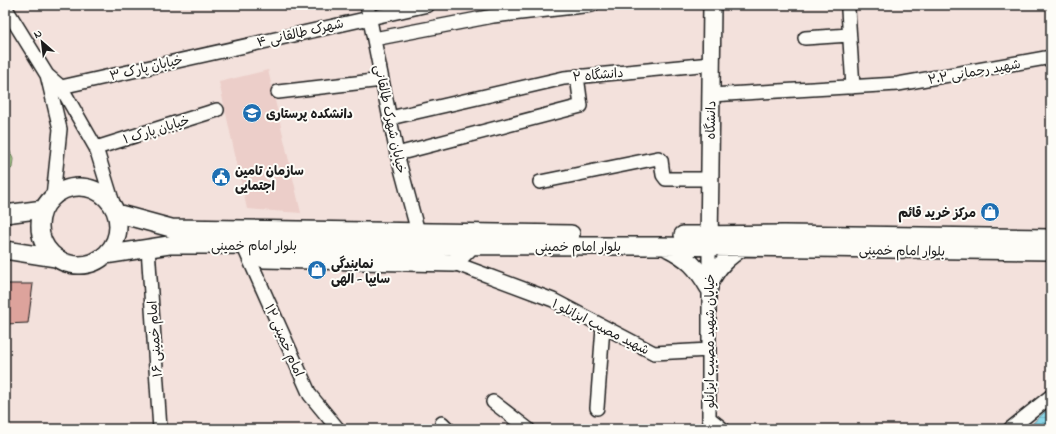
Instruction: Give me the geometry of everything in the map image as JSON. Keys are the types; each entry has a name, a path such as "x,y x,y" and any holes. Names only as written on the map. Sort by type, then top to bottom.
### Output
{"main road":[{"name":"دانشگاه","path":"709,241 712,5"},
{"path":"5,214 48,203 66,189 81,187 96,190 108,199 116,212 118,228 115,242 105,255 94,262 81,265 68,263 56,258 6,251"},
{"path":"48,203 40,222 41,236 47,248 56,258"},
{"name":"بلوار امام خمینی","path":"116,212 171,228 413,246 709,241 743,247 1051,251"},
{"name":"بلوار امام خمینی","path":"105,255 169,245 664,246 784,234 1051,238"},
{"path":"413,246 454,263 471,246"},
{"path":"664,246 683,255 698,270 709,285 721,264 729,256 743,247"}],"street":[{"name":"شهرک طالقانی ۴","path":"231,48 368,11 428,5"},
{"path":"374,38 493,16 592,5"},
{"path":"5,7 48,75 60,87 96,148 116,212"},
{"path":"848,10 853,87"},
{"name":"خیابان شهرک طالقانی","path":"368,11 397,154 413,246"},
{"path":"805,38 849,35"},
{"name":"خیابان پارک ۳","path":"60,87 231,48"},
{"name":"شهید رحمانی ۲.۲","path":"711,95 898,84 1051,57"},
{"name":"دانشگاه ۲","path":"390,118 577,76 711,64"},
{"path":"48,75 60,129 48,203"},
{"path":"397,154 581,106 577,76"},
{"path":"278,92 382,80"},
{"name":"خیابان پارک ۱","path":"96,148 217,110"},
{"path":"540,182 658,158 661,160 663,175 666,179 710,179"},
{"name":"خیابان شهید مصیب ایزانلو","path":"709,241 709,418 723,429"},
{"name":"امام خمینی ۱۲","path":"243,245 310,395 338,429"},
{"name":"امام خمینی ۱۶","path":"148,248 160,429"},
{"name":"شهید مصیب ایزانلو ۱","path":"454,263 553,300 654,353 709,350"},
{"path":"597,408 603,327"},
{"path":"1018,427 1051,396"},
{"path":"493,402 528,429"}],"shaded area":[{"name":"دانشکده پرستاری","path":"268,70 301,213 247,209 219,82"}],"green space":[{"path":"5,140 13,159 12,168 5,175"}],"water":[{"path":"1051,406 1051,429 1027,429"}],"building":[{"path":"5,284 33,284 28,323 5,324"}],"place":[{"name":"دانشکده پرستاری","path":"252,113"},
{"name":"سازمان تامین اجتمایی","path":"221,177"},
{"name":"مرکز خرید قائم","path":"990,212"},
{"name":"نمایندگی سایپا - الهی","path":"317,270"}]}
